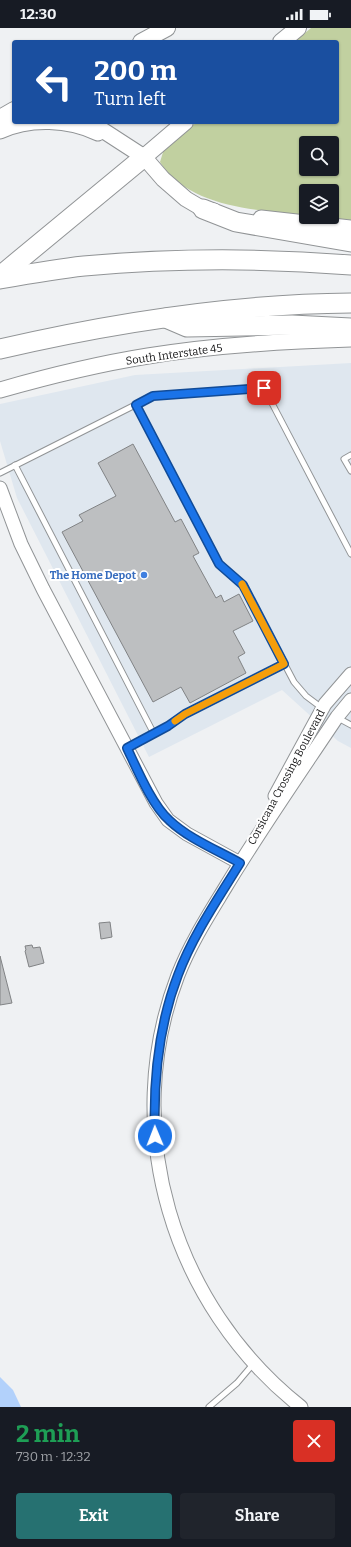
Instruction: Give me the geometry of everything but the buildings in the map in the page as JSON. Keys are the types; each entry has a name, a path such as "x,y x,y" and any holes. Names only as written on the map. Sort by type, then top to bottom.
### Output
{"highway":[{"path":"0,277 144,157"},
{"path":"203,209 236,222 351,242"},
{"path":"0,277 84,266 188,260 290,260 351,265"},
{"path":"0,349 61,334 162,317 250,307 351,303"},
{"path":"162,317 187,327 278,325 351,328"}],"main road":[{"path":"146,40 168,28"},
{"path":"283,40 298,28"},
{"path":"0,118 12,111"},
{"path":"0,131 23,124"},
{"path":"72,124 86,127 124,145"},
{"path":"93,124 144,157 174,190 203,209 242,216 351,228"},
{"path":"144,157 183,124"},
{"name":"South Interstate 45","path":"0,390 51,376 148,356 293,340 351,339"}],"street":[{"path":"0,488 21,544 42,589 156,803 168,820 187,834 240,863"},
{"name":"Corsicana Crossing Boulevard","path":"301,1407 284,1394 254,1363 223,1324 187,1261 173,1226 158,1166 154,1105 158,1050 162,1027 178,974 189,949 240,863 322,708 351,674"},
{"name":"Corsicana Crossing Boulevard","path":"240,863 337,717 351,700"}],"lane":[{"path":"0,473 153,396 264,388 351,554"},
{"path":"136,405 219,564 243,585 294,682 306,696 322,708"},
{"path":"351,455 344,459 351,471"},
{"path":"15,465 154,734"},
{"path":"127,748 154,734 185,714 284,664"},
{"path":"337,717 351,725"},
{"path":"209,1407 237,1382 254,1363"}],"shaded area":[{"path":"351,363 351,748 338,741 282,690 149,757 17,498 0,441 0,404 135,375"}],"green space":[{"path":"311,28 351,28 351,220 339,219 339,184 299,184 299,214 267,211 226,204 206,198 188,189 173,177 160,162 164,149 195,124 339,124 339,40 296,40"}],"water":[{"path":"0,1377 13,1390 21,1407 0,1407"}],"slow traffic":[{"path":"175,721 185,714 284,664 242,584"}],"place":[{"name":"The Home Depot","path":"144,575"}],"route":[{"path":"155,1136 155,1076 162,1027 169,1000 189,949 240,863 187,834 168,820 156,803 127,748 168,726 185,714 284,664 243,585 219,564 136,405 153,396 264,388"}]}
